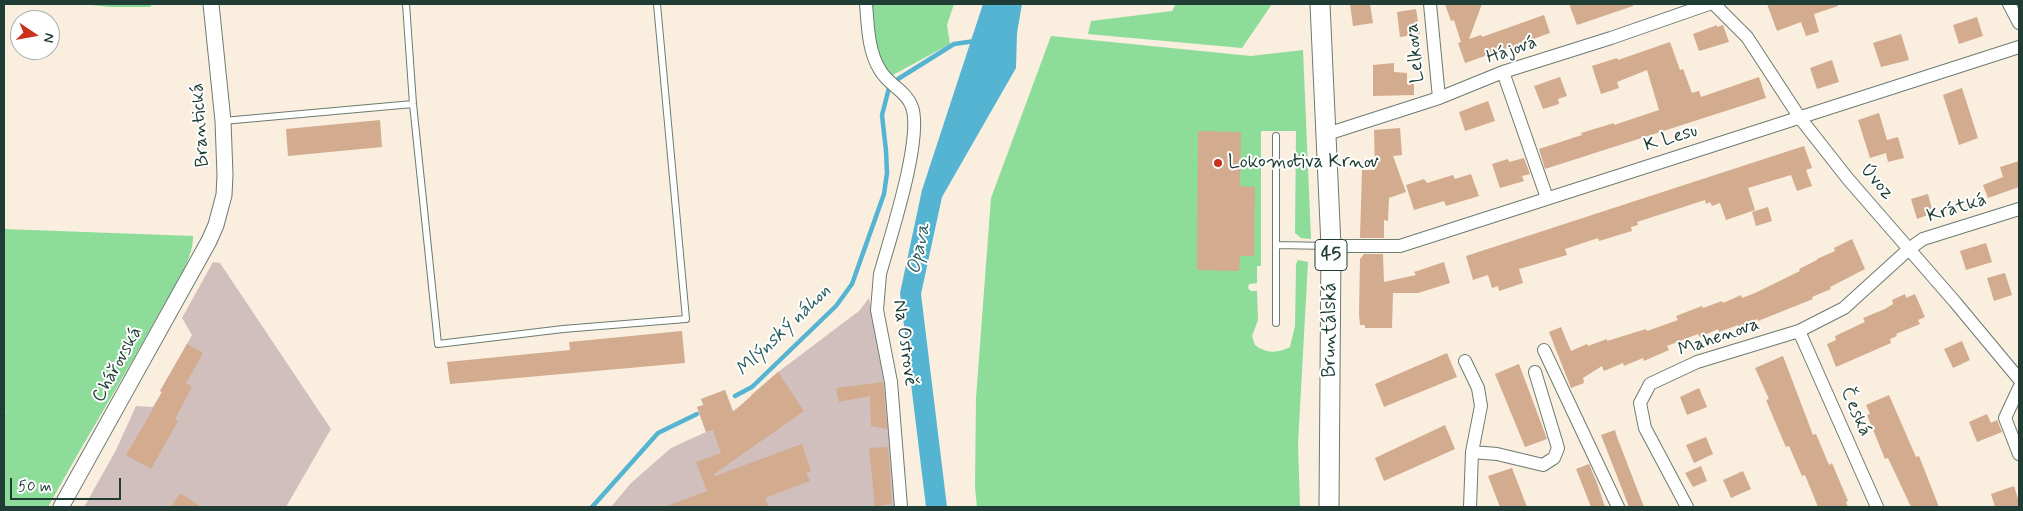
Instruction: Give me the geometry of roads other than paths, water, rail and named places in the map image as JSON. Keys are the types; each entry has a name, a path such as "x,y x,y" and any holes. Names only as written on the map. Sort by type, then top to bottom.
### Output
{"main road":[{"name":"Bruntálská","path":"1320,4 1332,246 1329,507"}],"street":[{"name":"Brantická","path":"210,242 224,195 223,122 211,4"},
{"name":"Na Ostrově","path":"866,4 870,42 880,71 901,90 913,108 914,128 909,167 880,274 877,310 891,382 901,507"},
{"name":"Lelkova","path":"1430,4 1439,98"},
{"name":"Hájová","path":"1327,134 1439,98 1503,72 1611,38 1709,4"},
{"name":"Úvoz","path":"1714,4 1747,37 1800,118 1848,179 2019,379"},
{"path":"2009,4 2019,23"},
{"name":"K Lesu","path":"1332,246 1400,246 2019,47"},
{"path":"1503,72 1547,198"},
{"name":"Krátká","path":"1909,249 1923,239 2019,209"},
{"name":"Chářovská","path":"61,507 210,242"},
{"name":"Mahenova","path":"1687,507 1645,428 1640,403 1650,384 1697,362 1799,331 1844,308 1909,249"},
{"name":"Česká","path":"1799,331 1878,507"},
{"path":"1544,350 1618,507"},
{"path":"1465,360 1478,388 1482,406 1472,452 1470,507"},
{"path":"1472,452 1497,454 1543,465 1554,458 1558,448 1535,372"},
{"path":"2019,388 2005,418 2019,454"}],"lane":[{"path":"406,4 413,104 438,344 563,329 686,319 657,4"},
{"path":"223,122 413,104"},
{"path":"1276,136 1276,323"},
{"path":"1276,245 1332,246"}],"water":[{"name":"Opava","path":"983,4 1022,4 1017,33 1016,68 942,197 921,294 947,507 926,507 900,293 922,190"}],"waterway":[{"name":"Mlýnský náhon","path":"735,396 752,387 836,306 852,284 884,194 887,173 882,115 889,88 898,79 954,44 975,41"},
{"name":"Mlýnský náhon","path":"592,507 658,433 697,414"}],"place":[{"name":"Lokomotiva Krnov","path":"1218,163"}]}
